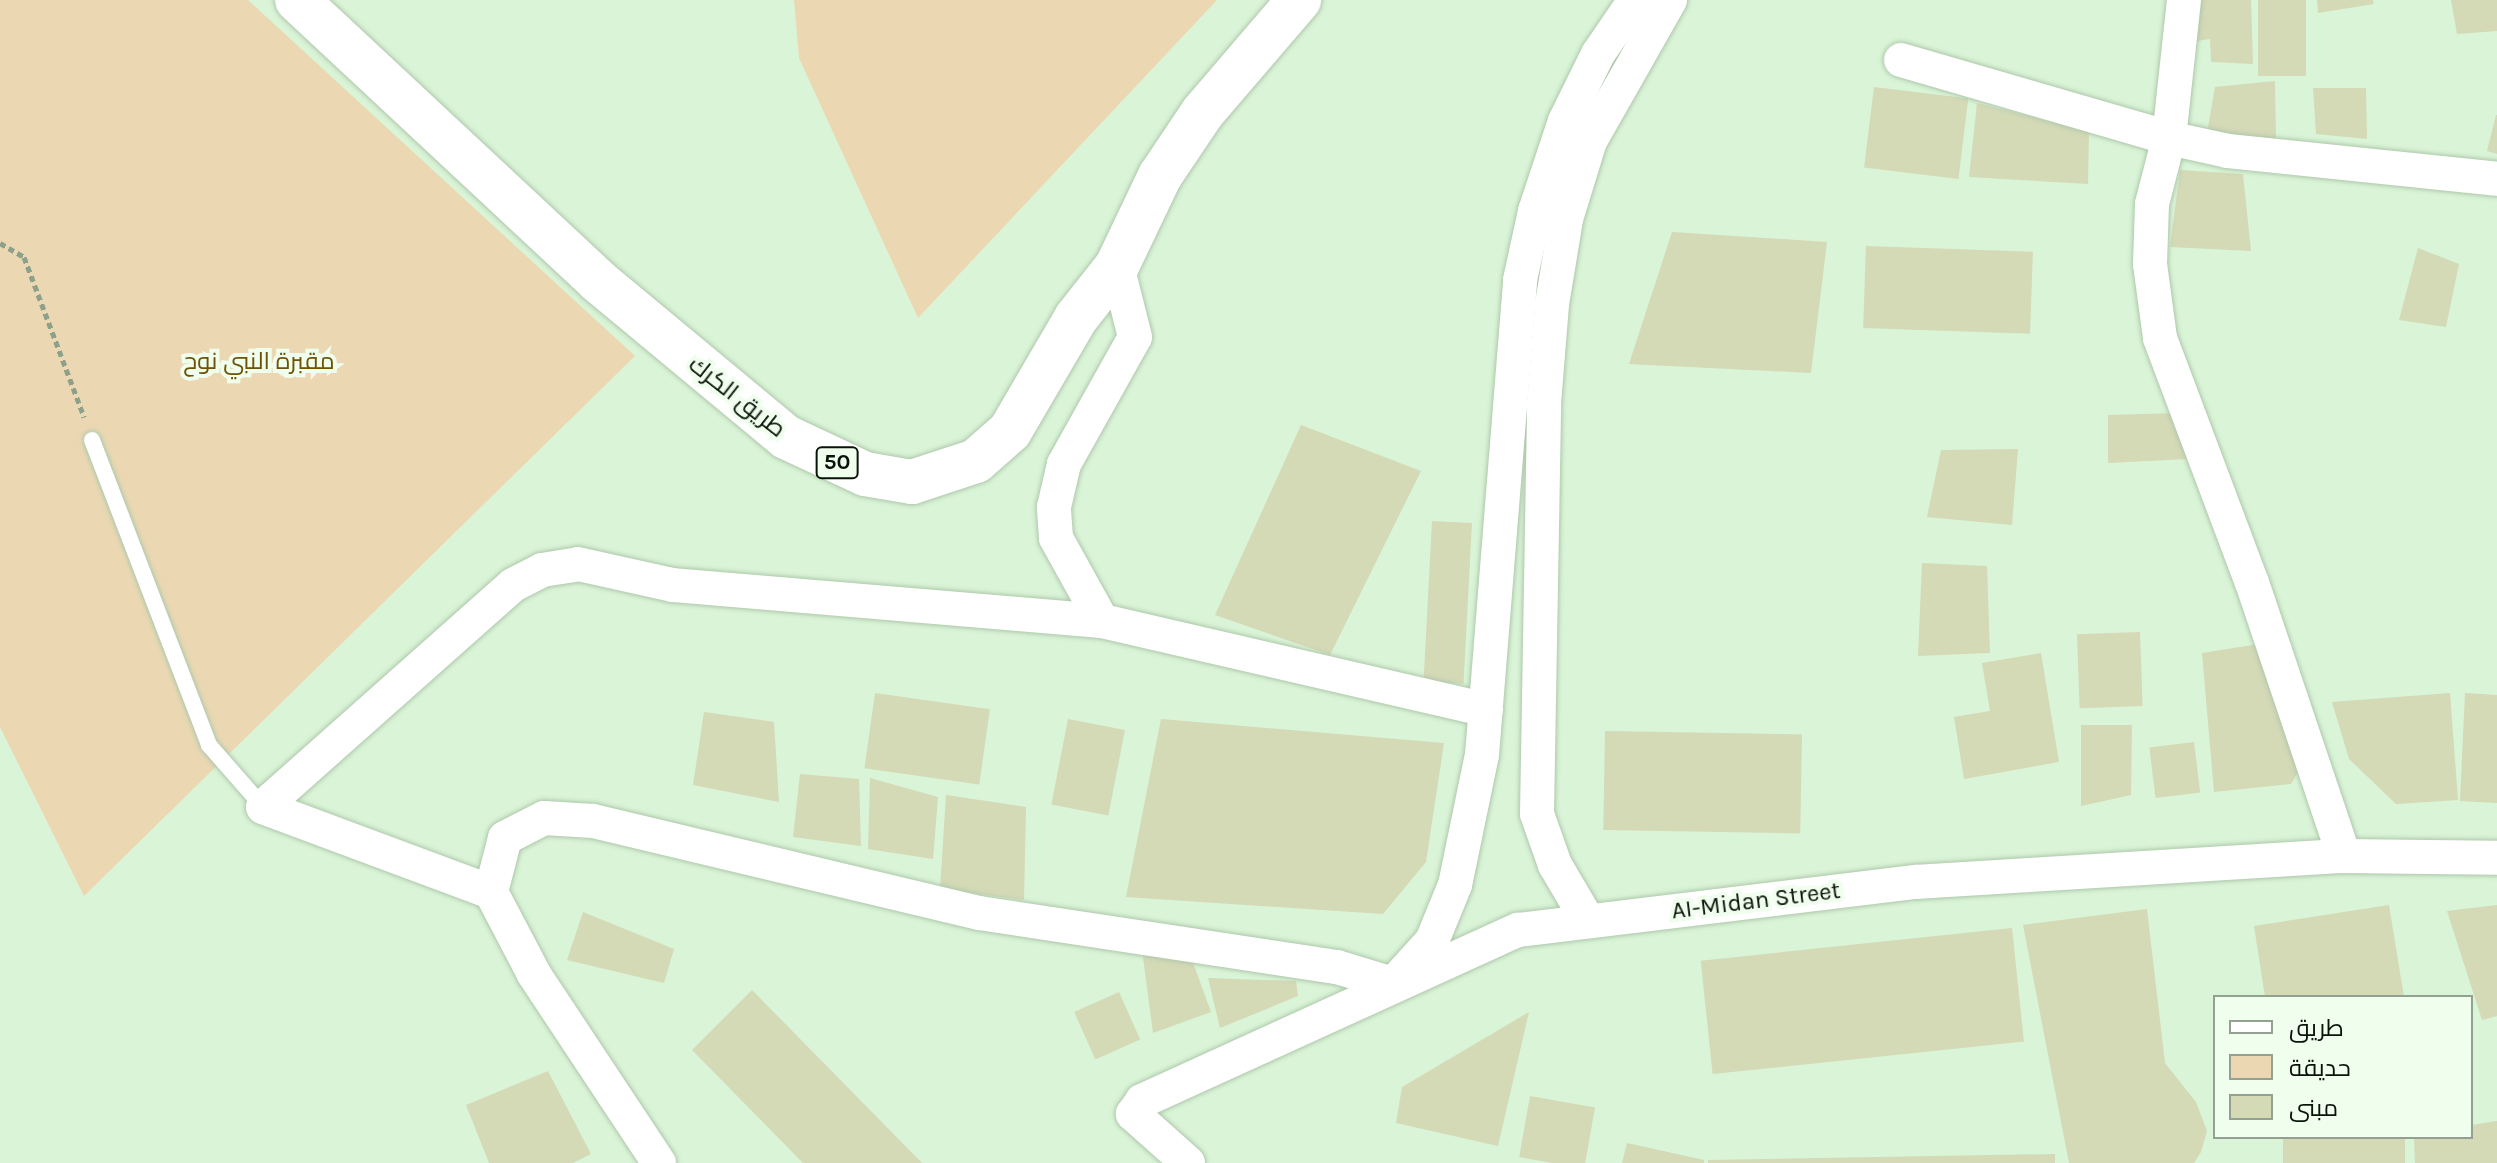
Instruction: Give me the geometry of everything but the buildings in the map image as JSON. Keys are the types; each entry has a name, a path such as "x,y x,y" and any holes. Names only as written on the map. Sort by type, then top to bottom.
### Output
{"main road":[{"name":"طريق الكرك","path":"297,0 598,281 718,384 786,437 865,474 912,482 994,448 1076,318 1117,266 1160,176 1203,112 1299,0"}],"street":[{"path":"1588,921 1555,865 1537,814 1544,404 1551,215 1565,121 1598,54 1635,0"},
{"path":"491,892 505,838 544,818 566,816 979,913 1337,967 1393,984 1432,941 1455,885 1486,710 1520,280 1590,141 1670,0"},
{"path":"2184,0 2169,138 2152,219 2150,264 2160,338 2252,583 2344,856"},
{"path":"1901,60 2169,138 2228,151 2497,179"},
{"path":"1102,621 1056,538 1054,507 1064,464 1135,337 1117,266"},
{"path":"659,1163 534,974 491,892 263,807 513,585 542,570 578,564 673,585 1102,621 1486,710"},
{"name":"AI-Midan Street","path":"1188,1163 1133,1114 1142,1101 1393,984 1518,930 1915,882 2344,856 2497,858"}],"lane":[{"path":"92,440 209,745 263,807"}],"path":[{"path":"0,243 24,257 92,440"}],"green space":[{"name":"مقبرة النبي نوح","path":"0,0 248,0 635,356 84,896 0,727"},
{"path":"794,0 1217,0 918,318 799,58"}]}
